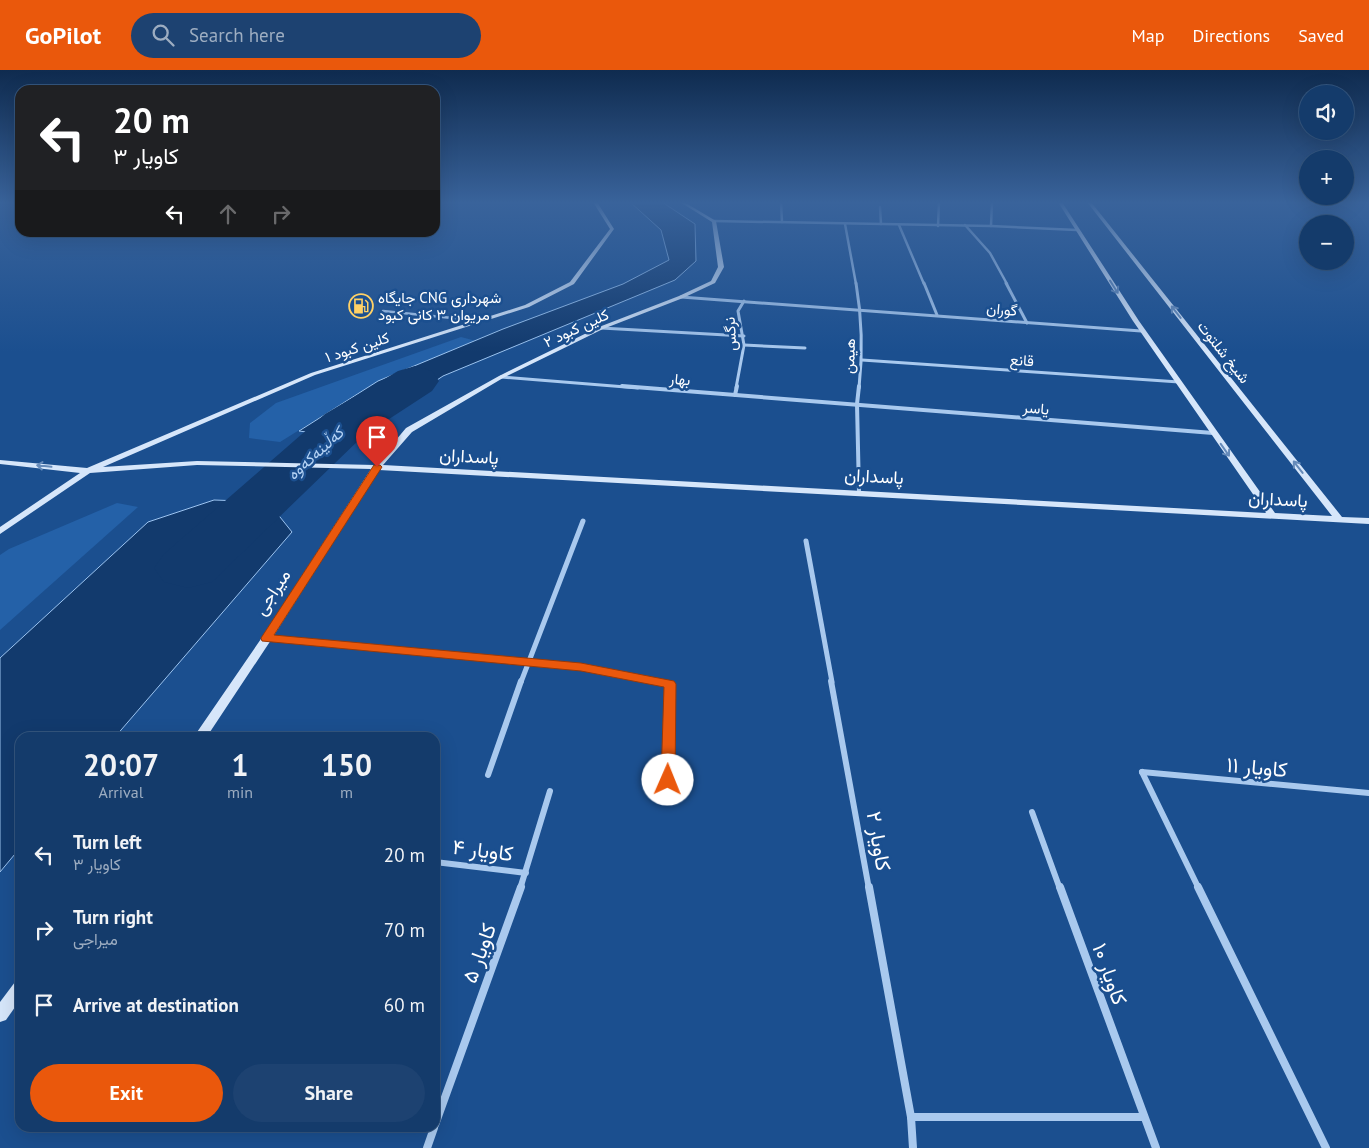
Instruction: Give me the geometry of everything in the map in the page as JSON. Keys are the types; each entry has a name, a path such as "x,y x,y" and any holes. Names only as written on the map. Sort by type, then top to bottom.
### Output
{"main road":[{"name":"کلین کبود ۱","path":"0,531 88,471 313,374 528,306 572,283 595,252"},
{"name":"کلین کبود ۲","path":"377,467 410,430 501,377 601,328 681,297 713,282 721,267 719,252"},
{"path":"1091,252 1141,331 1180,382 1213,433 1271,514"},
{"name":"شیخ شلتوت","path":"1129,252 1339,519"},
{"name":"پاسداران","path":"0,462 88,471 197,462 377,467 1271,514 1369,521"},
{"name":"میراجی","path":"203,732 377,467"},
{"path":"0,1015 15,994"}],"street":[{"name":"هیمن","path":"850,252 861,311 862,360 857,404 859,492"},
{"path":"910,252 937,315"},
{"path":"989,252 1028,323"},
{"name":"گوران","path":"681,297 1141,331"},
{"name":"نرگس","path":"735,396 744,345 744,336 738,311 744,301"},
{"path":"601,328 744,336"},
{"path":"744,345 805,348"},
{"name":"قانع","path":"862,360 1180,382"},
{"name":"بهار","path":"501,377 857,404"},
{"name":"یاسر","path":"857,404 1213,433"},
{"path":"488,775 528,662 582,521"},
{"name":"کاویار ۲","path":"806,541 911,1116 913,1148"},
{"path":"266,638 581,667 670,684 668,780"},
{"name":"کاویار ۱۱","path":"1326,1148 1142,772 1369,793"},
{"name":"کاویار ۵","path":"440,1110 526,873 550,791"},
{"name":"کاویار ۱۰","path":"1032,812 1156,1148"},
{"name":"کاویار ۴","path":"440,863 526,873"},
{"path":"911,1116 1144,1117"},
{"name":"کاویار ۵","path":"426,1148 432,1132"}],"lane":[{"path":"383,311 482,321"}],"shaded area":[{"path":"667,252 696,252 696,261 675,280 443,376 350,438 299,431 378,381 503,329 623,284 669,260"},
{"path":"461,337 476,341 378,381 280,442 249,438 250,423 276,403"},
{"path":"214,500 268,502 292,532 119,732 15,732 15,854 0,872 0,658 148,522"},
{"path":"117,503 138,507 0,630 0,555 9,549"}],"waterway":[{"name":"کەڵینەکەوە","path":"188,568 344,425 415,381"}],"place":[{"name":"جایگاه CNG شهرداری مریوان ۳ کانی کبود","path":"361,306"}],"route":[{"path":"377,467 266,638 581,667 670,684 668,780"}]}
